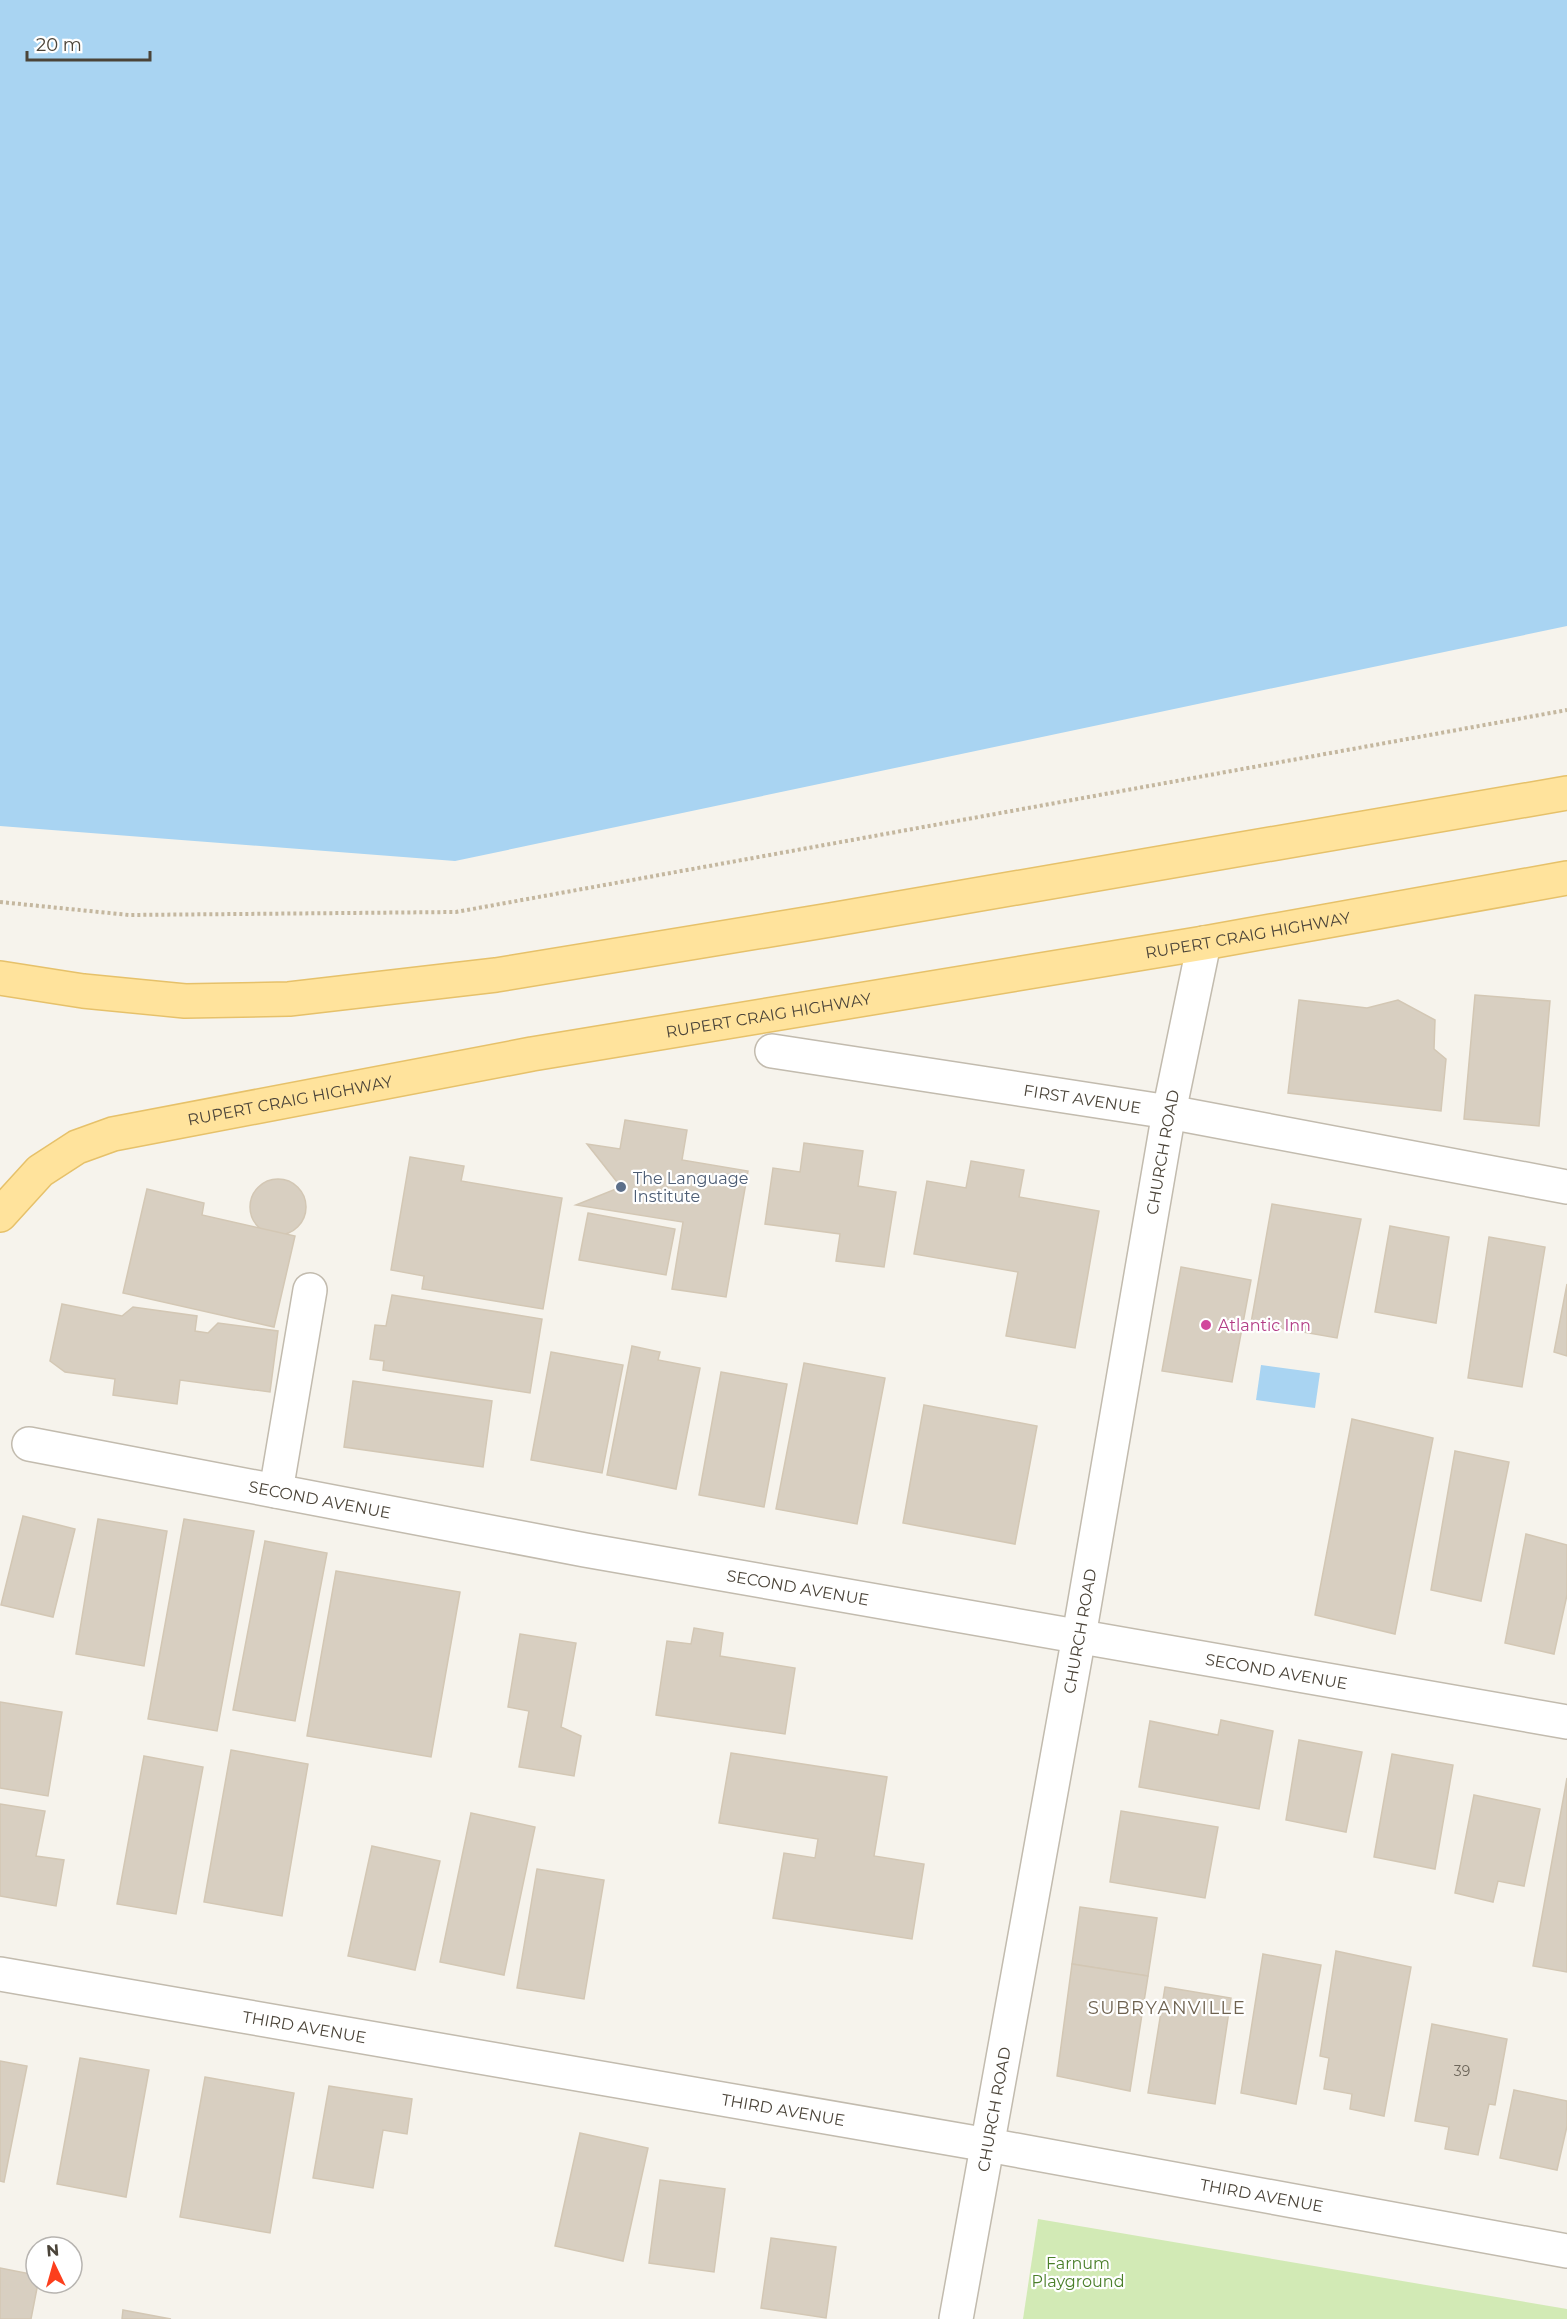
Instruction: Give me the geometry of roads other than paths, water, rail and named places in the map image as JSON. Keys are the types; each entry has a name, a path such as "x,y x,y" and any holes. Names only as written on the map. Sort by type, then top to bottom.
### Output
{"main road":[{"path":"0,978 83,991 185,1001 289,999 496,975 841,918 1567,792"},
{"name":"RUPERT CRAIG HIGHWAY","path":"0,1215 40,1171 77,1147 113,1134 532,1054 1204,943 1567,878"}],"street":[{"name":"CHURCH ROAD","path":"956,2319 1079,1636 1168,1112 1204,943"},
{"name":"FIRST AVENUE","path":"772,1051 1168,1112 1567,1187"},
{"path":"276,1491 310,1290"},
{"name":"SECOND AVENUE","path":"29,1444 585,1550 1567,1722"},
{"name":"THIRD AVENUE","path":"0,1974 988,2145 1567,2251"}],"water":[{"path":"0,0 1567,0 1567,626 455,861 0,826"},
{"path":"1261,1365 1320,1373 1315,1408 1256,1400"}],"place":[{"name":"The Language Institute","path":"621,1187"},
{"name":"Atlantic Inn","path":"1206,1325"}],"district":[{"name":"SUBRYANVILLE","path":"1167,2008"}],"park label":[{"name":"Farnum Playground","path":"1078,2272"}]}
